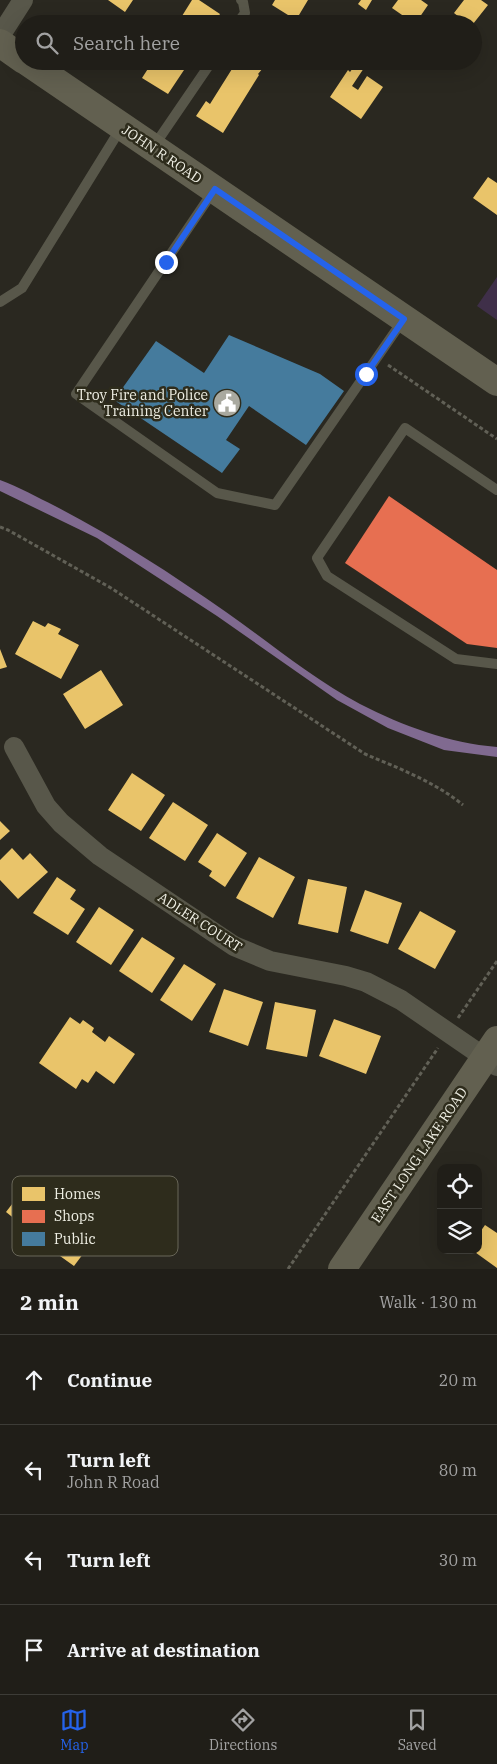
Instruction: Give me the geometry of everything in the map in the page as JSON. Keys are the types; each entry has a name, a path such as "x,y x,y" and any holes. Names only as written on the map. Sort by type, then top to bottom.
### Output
{"main road":[{"name":"JOHN R ROAD","path":"0,43 15,53"},
{"name":"JOHN R ROAD","path":"40,70 497,382"},
{"name":"EAST LONG LAKE ROAD","path":"342,1269 493,1055"}],"street":[{"path":"0,36 24,0"},
{"name":"ADLER COURT","path":"14,747 46,806 61,823 100,856 234,946 270,961 346,976 366,982 493,1055"}],"lane":[{"path":"241,0 245,13 244,15"},
{"path":"153,147 206,70"},
{"path":"0,302 22,288 121,126"},
{"path":"215,189 76,394 217,493 275,505 404,319"},
{"path":"497,490 405,428 317,558 327,576 456,659 497,664"}],"path":[{"path":"391,368 497,440"},
{"path":"0,527 111,588 365,754 400,769 463,805"},
{"path":"456,1020 497,961"},
{"path":"288,1269 441,1043"}],"shaded area":[{"path":"497,277 497,320 477,306"},
{"path":"0,480 28,492 77,518 142,556 226,612 309,672 360,704 427,732 461,742 497,747 497,757 444,750 388,728 337,700 217,616 97,538 0,491"}],"building: Homes":[{"path":"108,0 133,0 125,12"},
{"path":"192,0 199,0 220,14 219,15 183,15"},
{"path":"275,0 308,0 299,15 288,15 272,5"},
{"path":"361,0 372,0 366,10 358,4"},
{"path":"398,0 421,0 428,5 421,15 402,15 392,8"},
{"path":"464,0 481,0 488,5 480,15 457,15 454,13"},
{"path":"147,70 184,70 168,94 142,78"},
{"path":"231,70 261,70 223,133 196,116 206,101 210,104"},
{"path":"348,70 350,72 351,70 363,70 352,86 358,90 367,76 383,87 361,119 330,97"},
{"path":"488,177 497,183 497,215 473,198"},
{"path":"33,621 45,627 48,623 61,629 58,634 79,645 61,679 15,654"},
{"path":"0,649 7,667 0,669"},
{"path":"101,670 123,705 85,729 63,694"},
{"path":"132,773 165,795 141,831 108,810"},
{"path":"173,802 208,825 185,861 149,838"},
{"path":"0,821 10,831 0,840"},
{"path":"217,833 247,853 225,887 209,876 212,871 198,862"},
{"path":"12,848 23,860 30,853 48,872 18,899 0,880 0,860"},
{"path":"259,857 295,877 273,918 236,898"},
{"path":"57,877 76,890 70,899 85,909 68,935 33,913"},
{"path":"308,879 347,887 338,933 298,924"},
{"path":"365,890 402,903 388,944 350,931"},
{"path":"99,907 134,930 111,965 76,942"},
{"path":"420,911 456,931 435,969 398,949"},
{"path":"142,937 175,958 152,993 119,971"},
{"path":"184,964 216,984 192,1021 160,1000"},
{"path":"224,989 263,1002 248,1046 209,1032"},
{"path":"275,1002 316,1010 307,1057 266,1049"},
{"path":"70,1017 80,1024 83,1020 94,1028 92,1032 105,1042 109,1036 135,1054 114,1084 96,1071 88,1083 82,1079 76,1089 39,1063"},
{"path":"334,1019 381,1036 366,1074 319,1056"},
{"path":"12,1204 12,1217 6,1212"},
{"path":"485,1225 497,1233 497,1268 478,1254 482,1254 482,1229"},
{"path":"60,1256 82,1256 74,1266"}],"building: Shops":[{"path":"389,496 497,570 497,648 467,644 345,563"}],"building: Public":[{"name":"Troy Fire and Police Training Center","path":"229,335 320,374 344,391 306,445 249,406 226,440 240,449 222,473 114,400 156,341 204,373"}],"place":[{"name":"Troy Fire and Police Training Center","path":"227,403"}],"route":[{"path":"166,262 215,189 404,319 366,374"}]}
